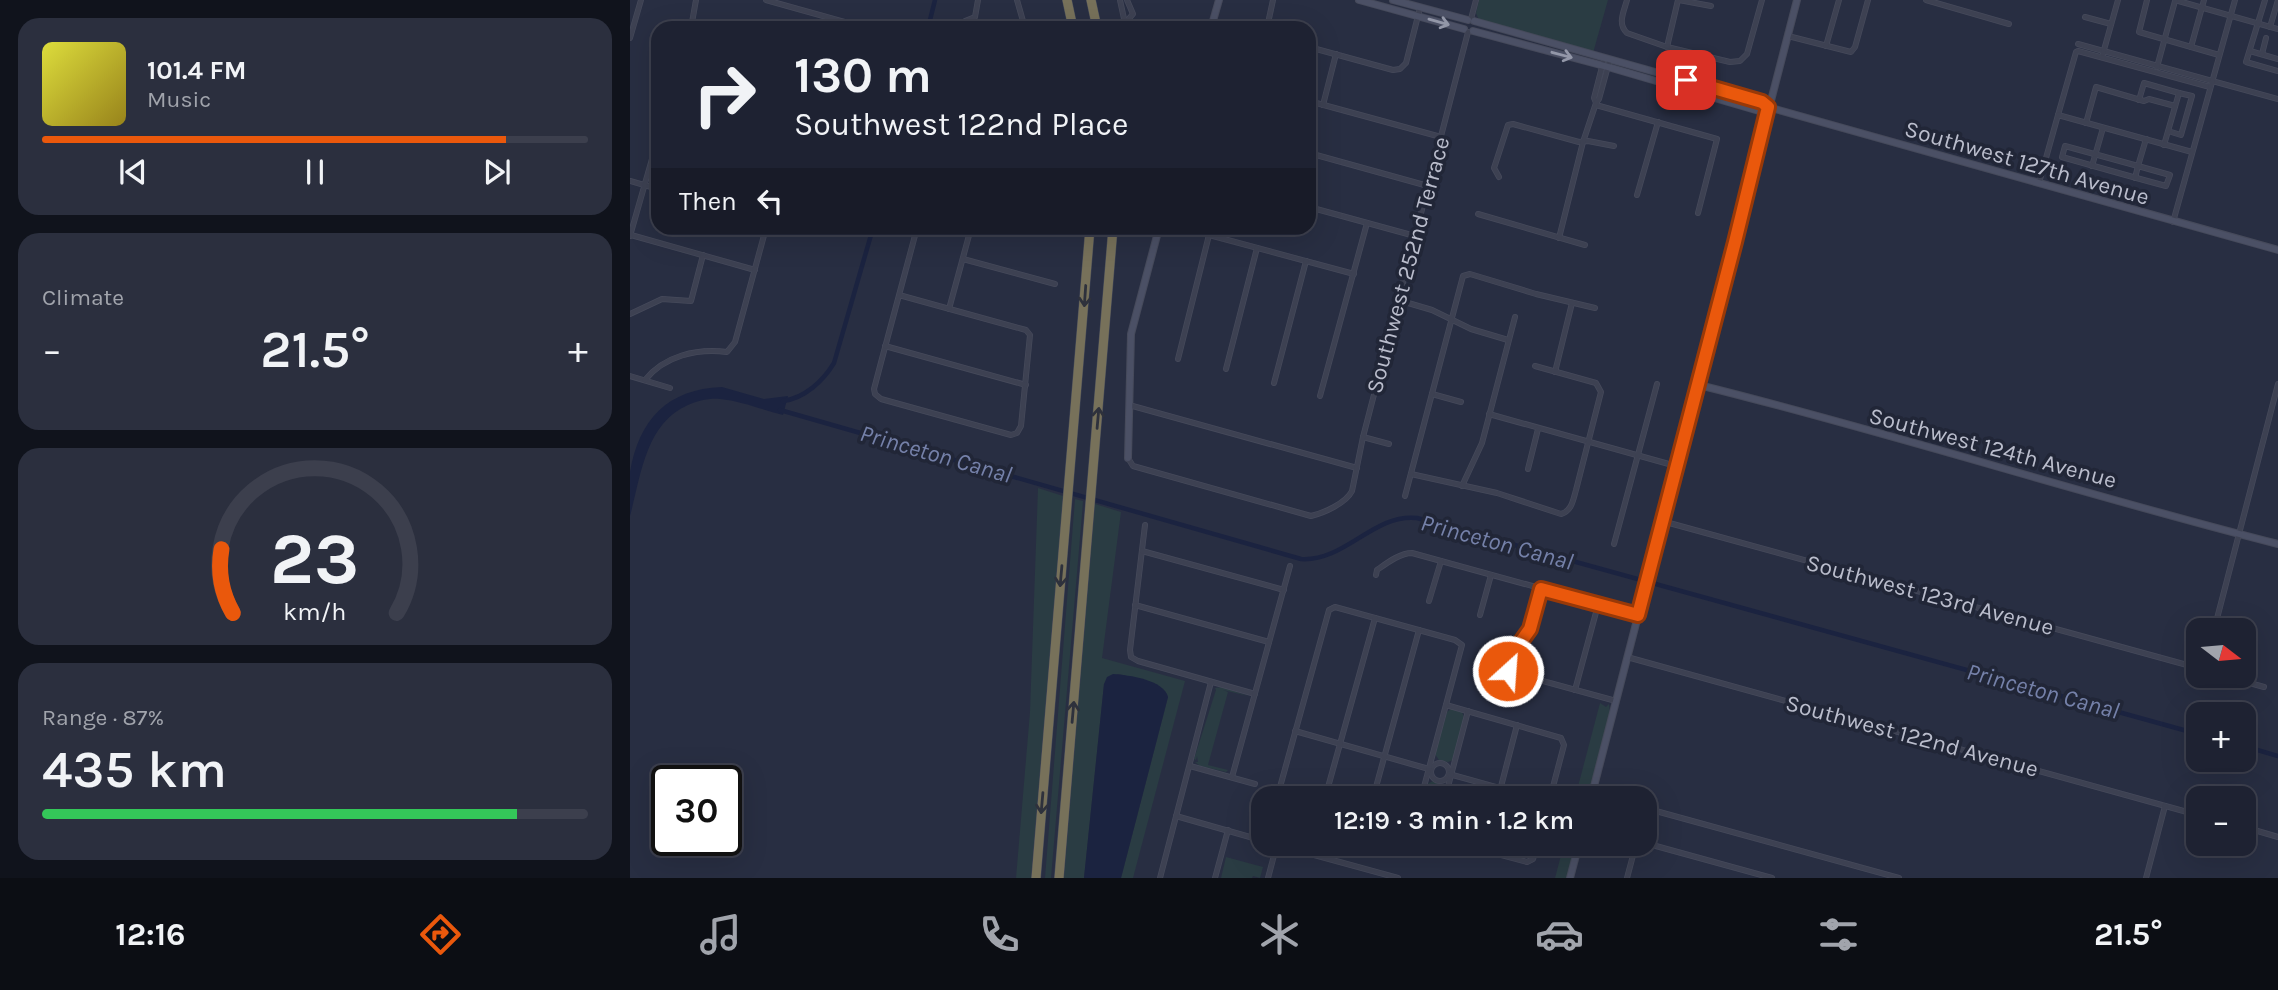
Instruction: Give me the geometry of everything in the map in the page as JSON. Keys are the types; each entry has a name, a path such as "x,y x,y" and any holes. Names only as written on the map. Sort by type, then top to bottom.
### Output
{"highway":[{"path":"1067,0 1072,21"},
{"path":"1091,0 1096,21"},
{"path":"1036,878 1089,235"},
{"path":"1059,878 1112,235"}],"street":[{"path":"630,38 640,0"},
{"path":"692,21 696,0"},
{"path":"766,0 841,21"},
{"path":"965,21 975,17 978,0"},
{"path":"1017,0 1023,21"},
{"path":"1120,0 1125,21"},
{"path":"1127,0 1133,14 1129,21"},
{"path":"1213,21 1219,0"},
{"path":"1268,21 1273,0"},
{"name":"Southwest 127th Avenue","path":"1359,0 1468,31 1606,62"},
{"name":"Southwest 127th Avenue","path":"1393,0 1540,40 1759,111 1768,107 2278,250"},
{"path":"1471,20 1464,23 1468,31 1476,27 1471,20 1476,0"},
{"path":"1627,0 1621,22 1627,33 1667,47 1730,62 1740,61 1747,54 1762,0"},
{"path":"1667,47 1678,0 1711,6"},
{"path":"1595,786 1797,0"},
{"path":"1826,46 1839,0"},
{"path":"1787,36 1846,52 1852,51 1868,0"},
{"path":"1926,0 2009,24"},
{"path":"2102,57 2118,0"},
{"path":"2147,0 2138,32 2219,55"},
{"path":"2157,69 2175,0 2278,29"},
{"path":"2192,47 2204,0"},
{"path":"2173,222 2235,0"},
{"path":"2265,0 2246,62 2278,71"},
{"path":"2270,27 2278,0"},
{"path":"1316,49 1392,70 1400,69 1406,63 1420,8"},
{"path":"2085,18 2111,24"},
{"name":"Southwest 252nd Terrace","path":"1128,458 1133,466 1311,516 1348,498 1468,31"},
{"path":"2262,54 2266,38"},
{"path":"1538,48 1540,40"},
{"path":"2078,44 2210,87"},
{"path":"2039,184 2078,51 2212,81 2278,99"},
{"path":"2250,51 2278,59"},
{"path":"1323,105 1336,54"},
{"path":"1559,238 1583,142 1596,104 1594,98 1606,62"},
{"path":"2139,100 2144,83 2192,96 2181,135 2168,131"},
{"path":"2086,123 2096,87 2139,100 2149,99 2175,106"},
{"path":"2164,145 2179,93"},
{"path":"1316,103 1441,137"},
{"path":"1596,104 1717,139 1698,213"},
{"path":"2058,115 2192,152"},
{"path":"1637,195 1658,122"},
{"path":"1499,177 1494,168 1508,125 1583,142 1614,146"},
{"path":"2092,166 2103,128"},
{"path":"2135,178 2146,139"},
{"path":"2065,146 2170,175 2166,186 2092,166 2062,157 2065,146"},
{"path":"1316,155 1428,186"},
{"path":"651,164 630,236 755,270"},
{"path":"630,181 651,187"},
{"path":"1316,209 1415,236"},
{"path":"1478,214 1586,245"},
{"path":"1320,396 1367,223"},
{"path":"645,380 654,368 664,362 697,352 727,352 735,342 764,235"},
{"path":"899,295 1026,330 1030,335 1026,385 1021,426 1017,433 1011,435 881,399 875,394 874,389 885,346 915,235"},
{"path":"949,309 969,235"},
{"path":"1128,458 1131,334 1157,235"},
{"path":"1178,359 1209,235 1354,274"},
{"path":"1226,369 1257,248"},
{"path":"630,314 662,299 691,301 703,255"},
{"path":"963,259 1055,284"},
{"path":"1274,383 1306,261"},
{"path":"1405,496 1461,280 1467,274 1595,309"},
{"path":"1398,300 1432,310 1471,329 1508,340"},
{"path":"1555,372 1572,303"},
{"path":"1462,486 1482,443 1515,317"},
{"path":"885,346 1026,385"},
{"path":"1411,474 1497,493 1561,514 1566,512 1572,505 1601,392 1600,387 1596,383 1535,366"},
{"path":"630,376 670,388"},
{"path":"1614,544 1657,384"},
{"path":"2217,618 2278,384"},
{"name":"Southwest 124th Avenue","path":"1699,385 2278,544"},
{"path":"1432,394 1461,402"},
{"path":"1128,404 1357,468"},
{"path":"1489,414 1676,466"},
{"path":"1528,469 1538,429"},
{"path":"1363,437 1389,444"},
{"name":"Southwest 123rd Avenue","path":"1662,521 2186,665"},
{"path":"1145,525 1131,657 1255,694"},
{"path":"1142,551 1284,590"},
{"path":"1376,575 1377,570 1406,553 1417,554 1638,615"},
{"path":"1429,601 1441,561"},
{"path":"1232,777 1290,566"},
{"path":"1480,615 1491,575"},
{"path":"1508,671 1513,653 1530,629 1541,589"},
{"path":"1135,605 1269,642"},
{"path":"1575,690 1598,605"},
{"path":"1280,786 1329,610 1335,607 1455,640 1462,645 1425,786"},
{"path":"1328,786 1375,618"},
{"path":"1376,786 1419,630"},
{"name":"Southwest 122nd Avenue","path":"1627,657 2186,812"},
{"path":"1484,665 1616,701"},
{"path":"1160,878 1211,682"},
{"path":"2256,685 2264,687"},
{"path":"1446,705 1558,736 1564,743 1553,786"},
{"path":"1448,786 1468,711"},
{"path":"1501,786 1517,725"},
{"path":"1295,732 1430,769"},
{"path":"1430,769 1434,764 1442,762 1448,767 1450,774"},
{"path":"1189,766 1255,784"},
{"path":"1430,769 1432,777 1439,781 1450,774"},
{"path":"1450,774 1493,786"},
{"path":"2146,878 2165,806"},
{"path":"1657,811 1899,878"},
{"path":"1176,816 1251,837"},
{"path":"1215,878 1228,831"},
{"path":"2256,831 2278,837"},
{"path":"1657,846 1772,878"},
{"path":"1268,878 1273,856"},
{"path":"1319,856 1398,878"},
{"path":"1508,856 1530,862 1535,856"},
{"path":"1570,878 1576,856"},
{"path":"1627,878 1633,856"}],"shaded area":[{"path":"1479,0 1608,0 1593,53 1479,20 1476,13"},
{"path":"1038,488 1063,496 1031,878 1016,878 1030,712"},
{"path":"1075,499 1083,501 1082,514 1051,878 1045,878"},
{"path":"1095,504 1121,512 1102,658 1185,681 1133,878 1121,878 1168,697 1165,691 1154,683 1118,674 1104,684 1084,878 1064,878"},
{"path":"1222,687 1248,696 1223,690 1228,692 1208,765 1228,770 1226,772 1200,766 1195,762 1198,762 1197,756 1196,760 1194,759 1215,688"},
{"path":"1600,703 1606,707 1609,704 1610,713 1591,786 1578,786"},
{"path":"1451,709 1462,712 1464,717 1453,760 1448,762 1439,760 1435,754 1447,712"},
{"path":"1433,781 1445,786 1426,786"},
{"path":"1561,856 1573,856 1567,878 1555,878"},
{"path":"1226,857 1263,867 1260,878 1221,878"}],"water":[{"path":"722,387 764,399 788,396 783,415 716,399 695,402 674,414 662,425 647,453 630,516 630,472 640,437 649,423 671,401 703,389"},
{"path":"1113,674 1136,677 1153,683 1160,686 1168,697 1121,878 1084,878 1104,684 1107,677"}],"waterway":[{"name":"Princeton Canal","path":"930,21 935,0"},
{"name":"Princeton Canal","path":"783,401 813,388 834,363 871,235"},
{"name":"Princeton Canal","path":"780,410 1301,559 1332,553 1401,518 1417,518 2186,731"},
{"name":"Princeton Canal","path":"2256,750 2278,756"}],"route":[{"path":"1508,671 1513,653 1530,629 1541,589 1638,615 1768,107 1762,102 1686,80"}]}
